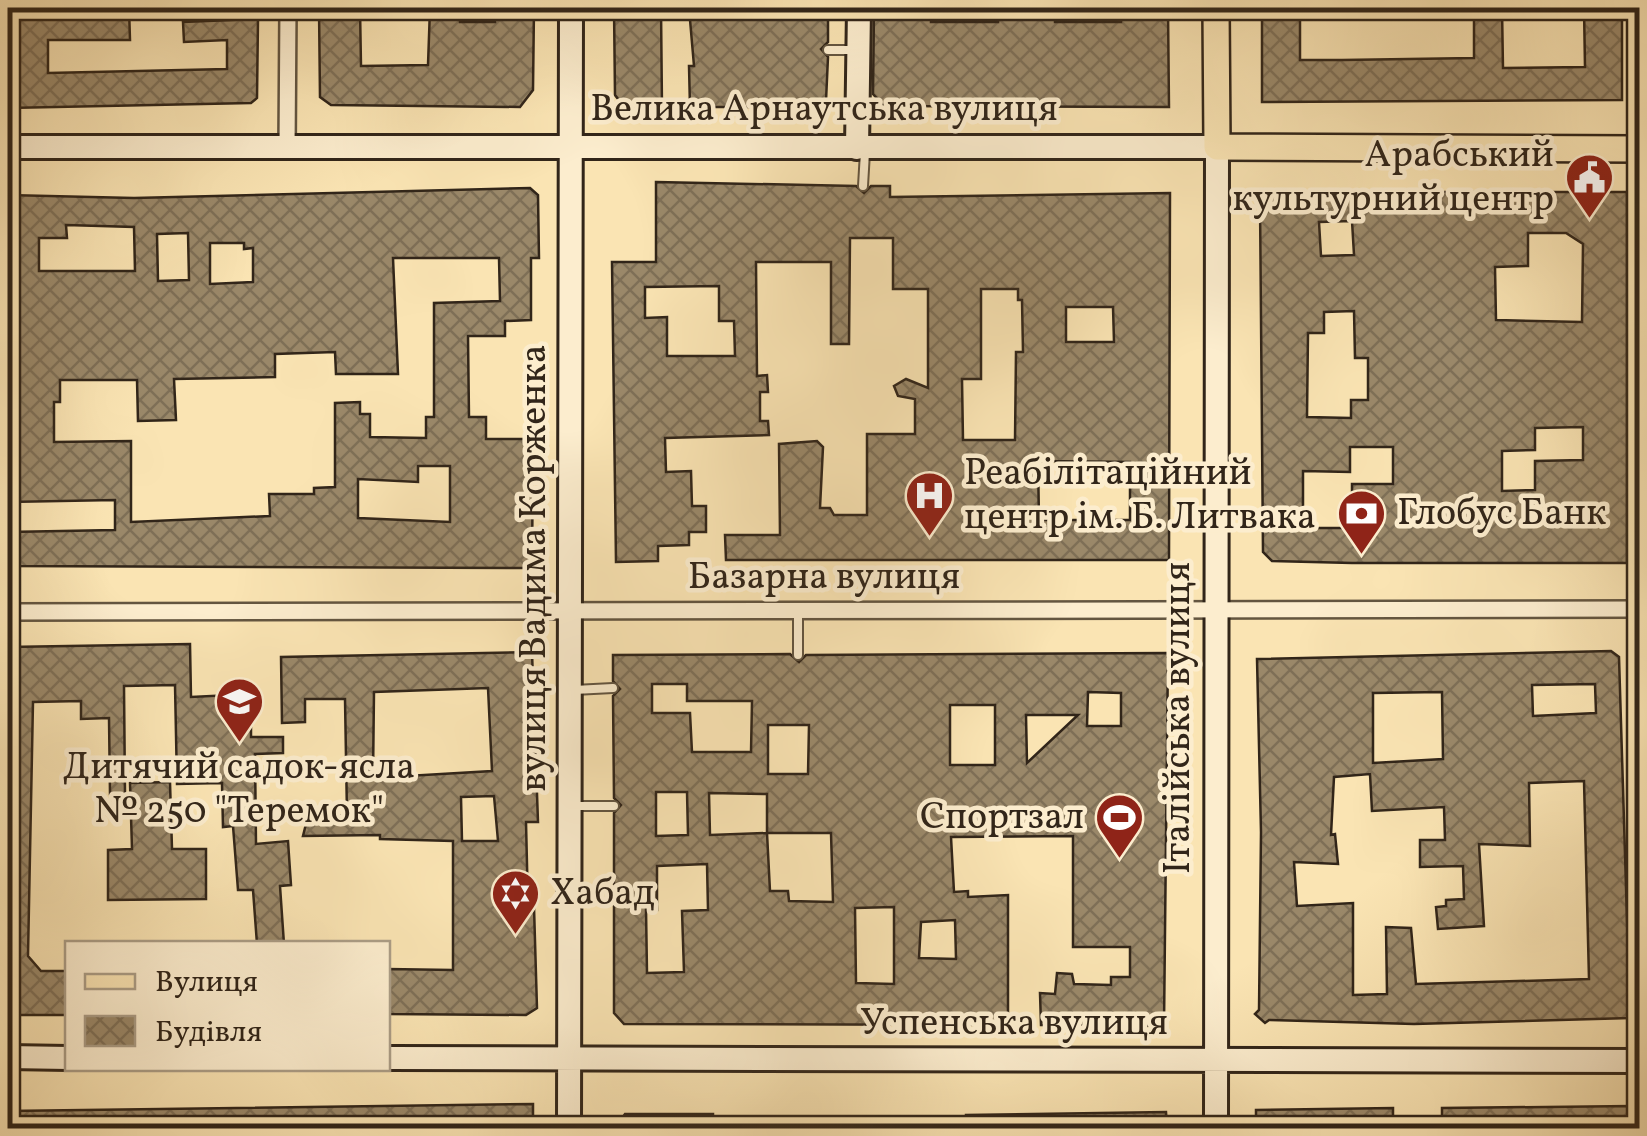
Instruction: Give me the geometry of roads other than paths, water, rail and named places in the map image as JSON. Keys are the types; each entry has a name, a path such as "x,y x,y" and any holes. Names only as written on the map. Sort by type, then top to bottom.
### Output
{"main road":[{"name":"вулиця Вадима Корженка","path":"570,1128 571,8"},
{"path":"858,8 861,148"},
{"name":"Італійська вулиця","path":"1216,8 1216,1128"},
{"name":"Велика Арнаутська вулиця","path":"8,147 1640,149"},
{"path":"8,1058 65,1058"},
{"name":"Успенська вулиця","path":"390,1058 1640,1061"}],"street":[{"path":"287,149 288,8"},
{"name":"Базарна вулиця","path":"8,612 1640,609"}],"lane":[{"path":"828,50 858,50"},
{"path":"861,148 862,186"},
{"path":"798,610 798,654"},
{"path":"570,690 613,688"},
{"path":"570,806 614,806"}],"place":[{"name":"Арабський культурний центр","path":"1589,220"},
{"name":"Реабілітаційний центр ім. Б. Литвака","path":"929,538"},
{"name":"Глобус Банк","path":"1362,556"},
{"name":"Дитячий садок-ясла № 250 \"Теремок\"","path":"239,744"},
{"name":"Спортзал","path":"1119,860"},
{"name":"Хабад","path":"515,936"}]}
